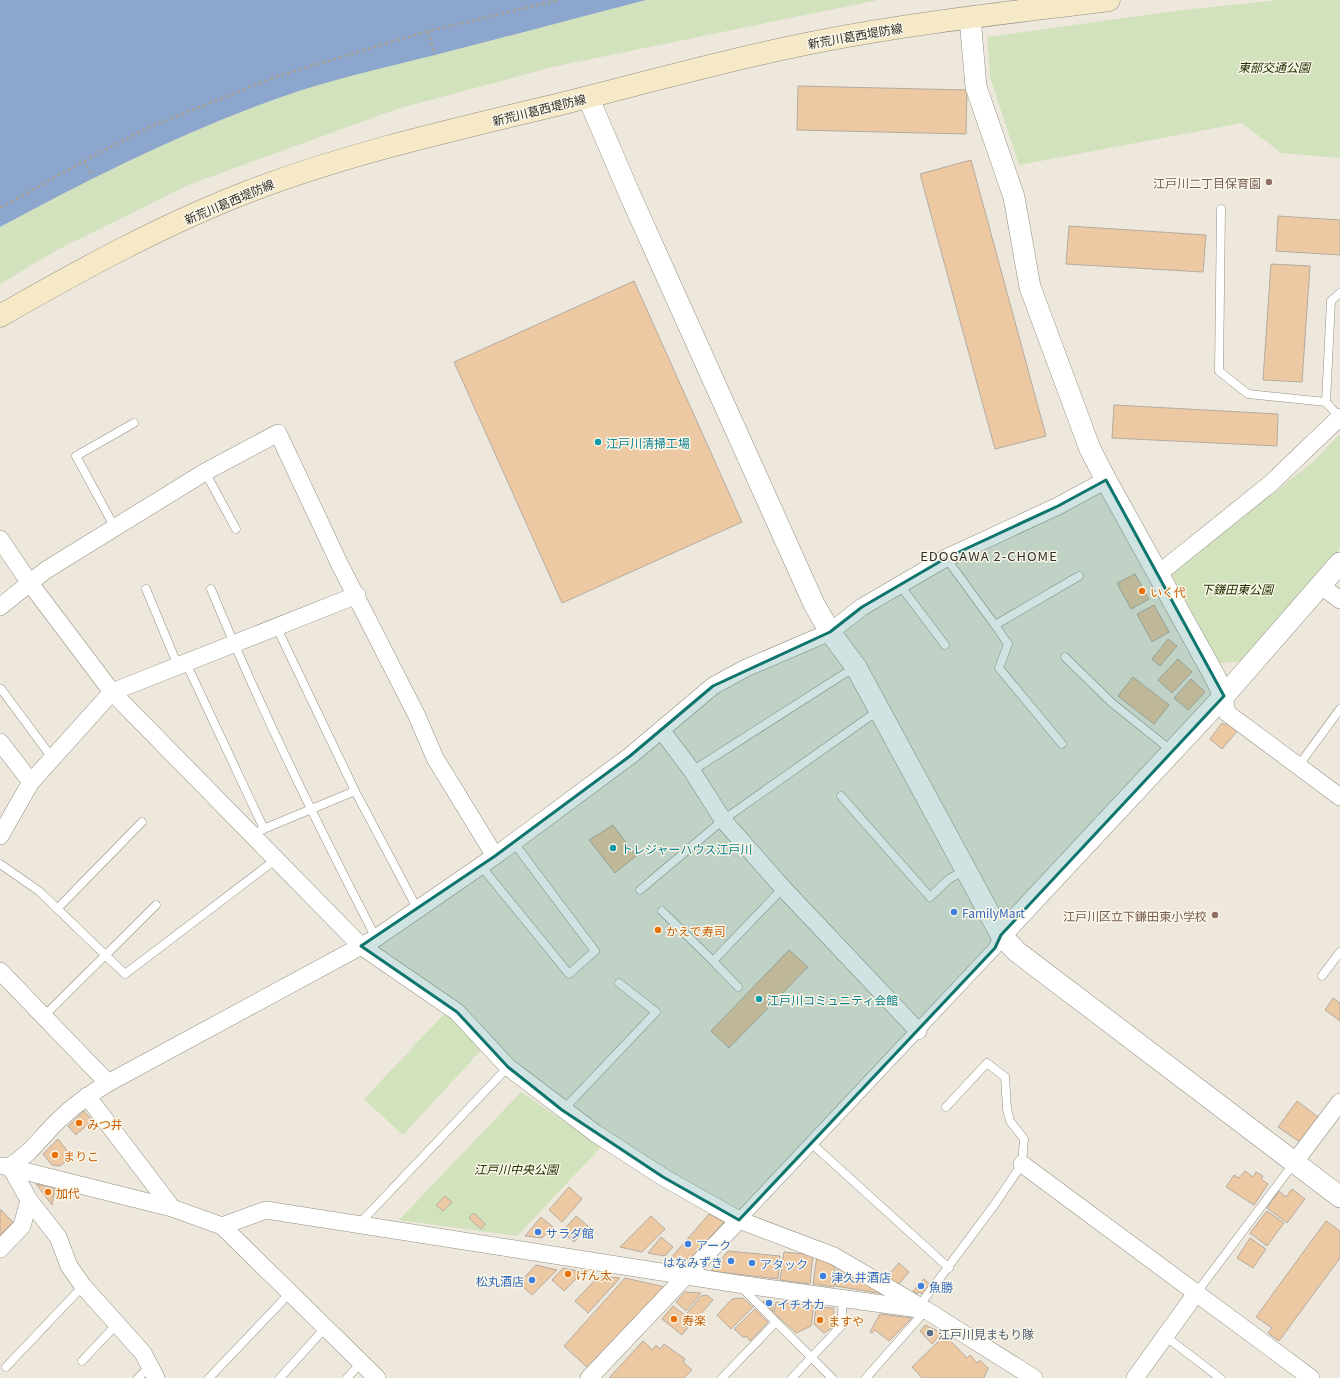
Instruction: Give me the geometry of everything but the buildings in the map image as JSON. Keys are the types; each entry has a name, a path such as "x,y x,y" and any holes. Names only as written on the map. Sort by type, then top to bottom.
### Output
{"main road":[{"name":"新荒川葛西堤防線","path":"0,316 119,251 249,191 327,164 392,145 778,50 873,31 1109,0"}],"street":[{"path":"970,18 976,87 1014,197 1030,287 1090,449 1214,674 1224,696 1227,713 1340,796"},
{"path":"588,97 757,482 814,604 830,632 856,667 964,870 1001,936 1016,951 1340,1197"},
{"path":"1158,574 1270,484 1340,418"},
{"path":"0,607 29,582 115,528 205,472 278,434 339,563 357,595 417,716 435,758 495,856"},
{"path":"5,1166 23,1159 61,1118 88,1096 108,1083 368,942 418,910 514,843 662,731 714,686 746,668 830,632 862,607 899,584 946,558 1032,519 1106,480"},
{"path":"0,539 29,582 112,692 257,832 275,860 368,942 457,1012 508,1067 562,1110 663,1177 739,1220 834,1256 922,1308 1034,1378"},
{"path":"594,1376 810,1142 918,1031 995,948 1001,936 1224,696 1340,563"},
{"path":"1320,585 1340,600"},
{"path":"0,836 31,782 112,692 357,595"},
{"path":"662,731 692,771 723,820 783,888 918,1031"},
{"path":"0,742 31,782"},
{"path":"0,971 108,1083"},
{"path":"88,1096 172,1208"},
{"path":"1294,1163 1340,1102"},
{"path":"1022,1164 1197,1292 1311,1378"},
{"path":"5,1166 58,1237 69,1266 83,1286 143,1353 148,1374"},
{"path":"5,1166 172,1208 222,1226 377,1378"},
{"path":"0,1249 22,1226 29,1200"},
{"path":"222,1226 266,1210 738,1284 922,1308"},
{"path":"1135,1378 1197,1292"}],"lane":[{"path":"1221,209 1219,372 1248,394 1326,402 1340,418"},
{"path":"1326,402 1332,301 1340,293"},
{"path":"115,528 76,456 134,424"},
{"path":"205,472 236,529"},
{"path":"946,558 1008,644 1000,668 1062,744"},
{"path":"995,625 1079,576"},
{"path":"899,584 945,645"},
{"path":"146,589 182,664 257,832 355,791"},
{"path":"211,589 233,643 310,810 368,942"},
{"path":"276,626 355,791 418,910"},
{"path":"1065,657 1112,703 1172,751"},
{"path":"692,771 856,667"},
{"path":"2,689 53,759"},
{"path":"1299,766 1340,708"},
{"path":"640,890 723,820 880,710"},
{"path":"841,796 930,897 949,879 964,870"},
{"path":"57,909 142,822"},
{"path":"481,866 569,974 595,950 514,843"},
{"path":"0,864 38,891 125,974 275,860"},
{"path":"713,962 783,888"},
{"path":"44,1016 104,954 156,905"},
{"path":"662,912 738,987"},
{"path":"1322,976 1340,952"},
{"path":"562,1110 656,1012 619,983"},
{"path":"866,1378 922,1308 1022,1164 1024,1139 1010,1121 1007,1109 1005,1077 987,1063 946,1107"},
{"path":"359,1225 508,1067"},
{"path":"810,1142 949,1268"},
{"path":"1197,1292 1294,1163"},
{"path":"738,1284 832,1378"},
{"path":"6,1368 83,1286"},
{"path":"208,1378 290,1293"},
{"path":"792,1378 841,1326 843,1298"},
{"path":"722,1378 776,1322"},
{"path":"82,1361 117,1324"},
{"path":"280,1378 326,1328"},
{"path":"1165,1336 1220,1378"},
{"path":"347,1378 361,1363"}],"path":[{"path":"0,208 84,160 147,128 278,76 428,31 559,0"},
{"path":"428,31 435,55"},
{"path":"84,160 93,177"}],"highlighted area":[{"path":"1106,480 1224,696 1001,935 995,948 739,1220 663,1177 562,1110 508,1067 457,1012 361,946 495,856 630,756 713,686 830,632 862,607 946,558 1058,506"}],"green space":[{"path":"646,0 878,0 552,67 397,109 188,185 55,251 0,284 0,227 110,170 185,135 263,104 339,79 395,63"},
{"name":"東部交通公園","path":"1278,0 1340,0 1340,158 1281,153 1242,123 1019,165 990,77 987,37 1183,10"},
{"name":"下鎌田東公園","path":"1340,434 1340,549 1240,662 1219,663 1171,574 1313,462"},
{"path":"446,1012 483,1048 403,1135 364,1099"},
{"name":"江戸川中央公園","path":"521,1092 601,1147 517,1236 399,1220"}],"water":[{"path":"0,0 646,0 368,71 302,90 185,135 110,170 0,227"}],"place":[{"name":"江戸川二丁目保育園","path":"1269,182"},
{"name":"江戸川清掃工場","path":"598,442"},
{"name":"いく代","path":"1142,591"},
{"name":"トレジャーハウス江戸川","path":"613,848"},
{"name":"FamilyMart","path":"954,912"},
{"name":"江戸川区立下鎌田東小学校","path":"1215,915"},
{"name":"かえで寿司","path":"658,930"},
{"name":"江戸川コミュニティ会館","path":"759,999"},
{"name":"みつ井","path":"79,1123"},
{"name":"まりこ","path":"55,1155"},
{"name":"加代","path":"48,1192"},
{"name":"サラダ館","path":"538,1232"},
{"name":"アーク","path":"688,1244"},
{"name":"はなみずき","path":"731,1261"},
{"name":"アタック","path":"752,1263"},
{"name":"げん太","path":"568,1274"},
{"name":"津久井酒店","path":"823,1276"},
{"name":"松丸酒店","path":"532,1280"},
{"name":"魚勝","path":"921,1286"},
{"name":"イチオカ","path":"769,1303"},
{"name":"寿楽","path":"674,1319"},
{"name":"ますや","path":"820,1320"},
{"name":"江戸川見まもり隊","path":"930,1333"}],"district":[{"name":"EDOGAWA 2-CHOME","path":"989,555"}]}
